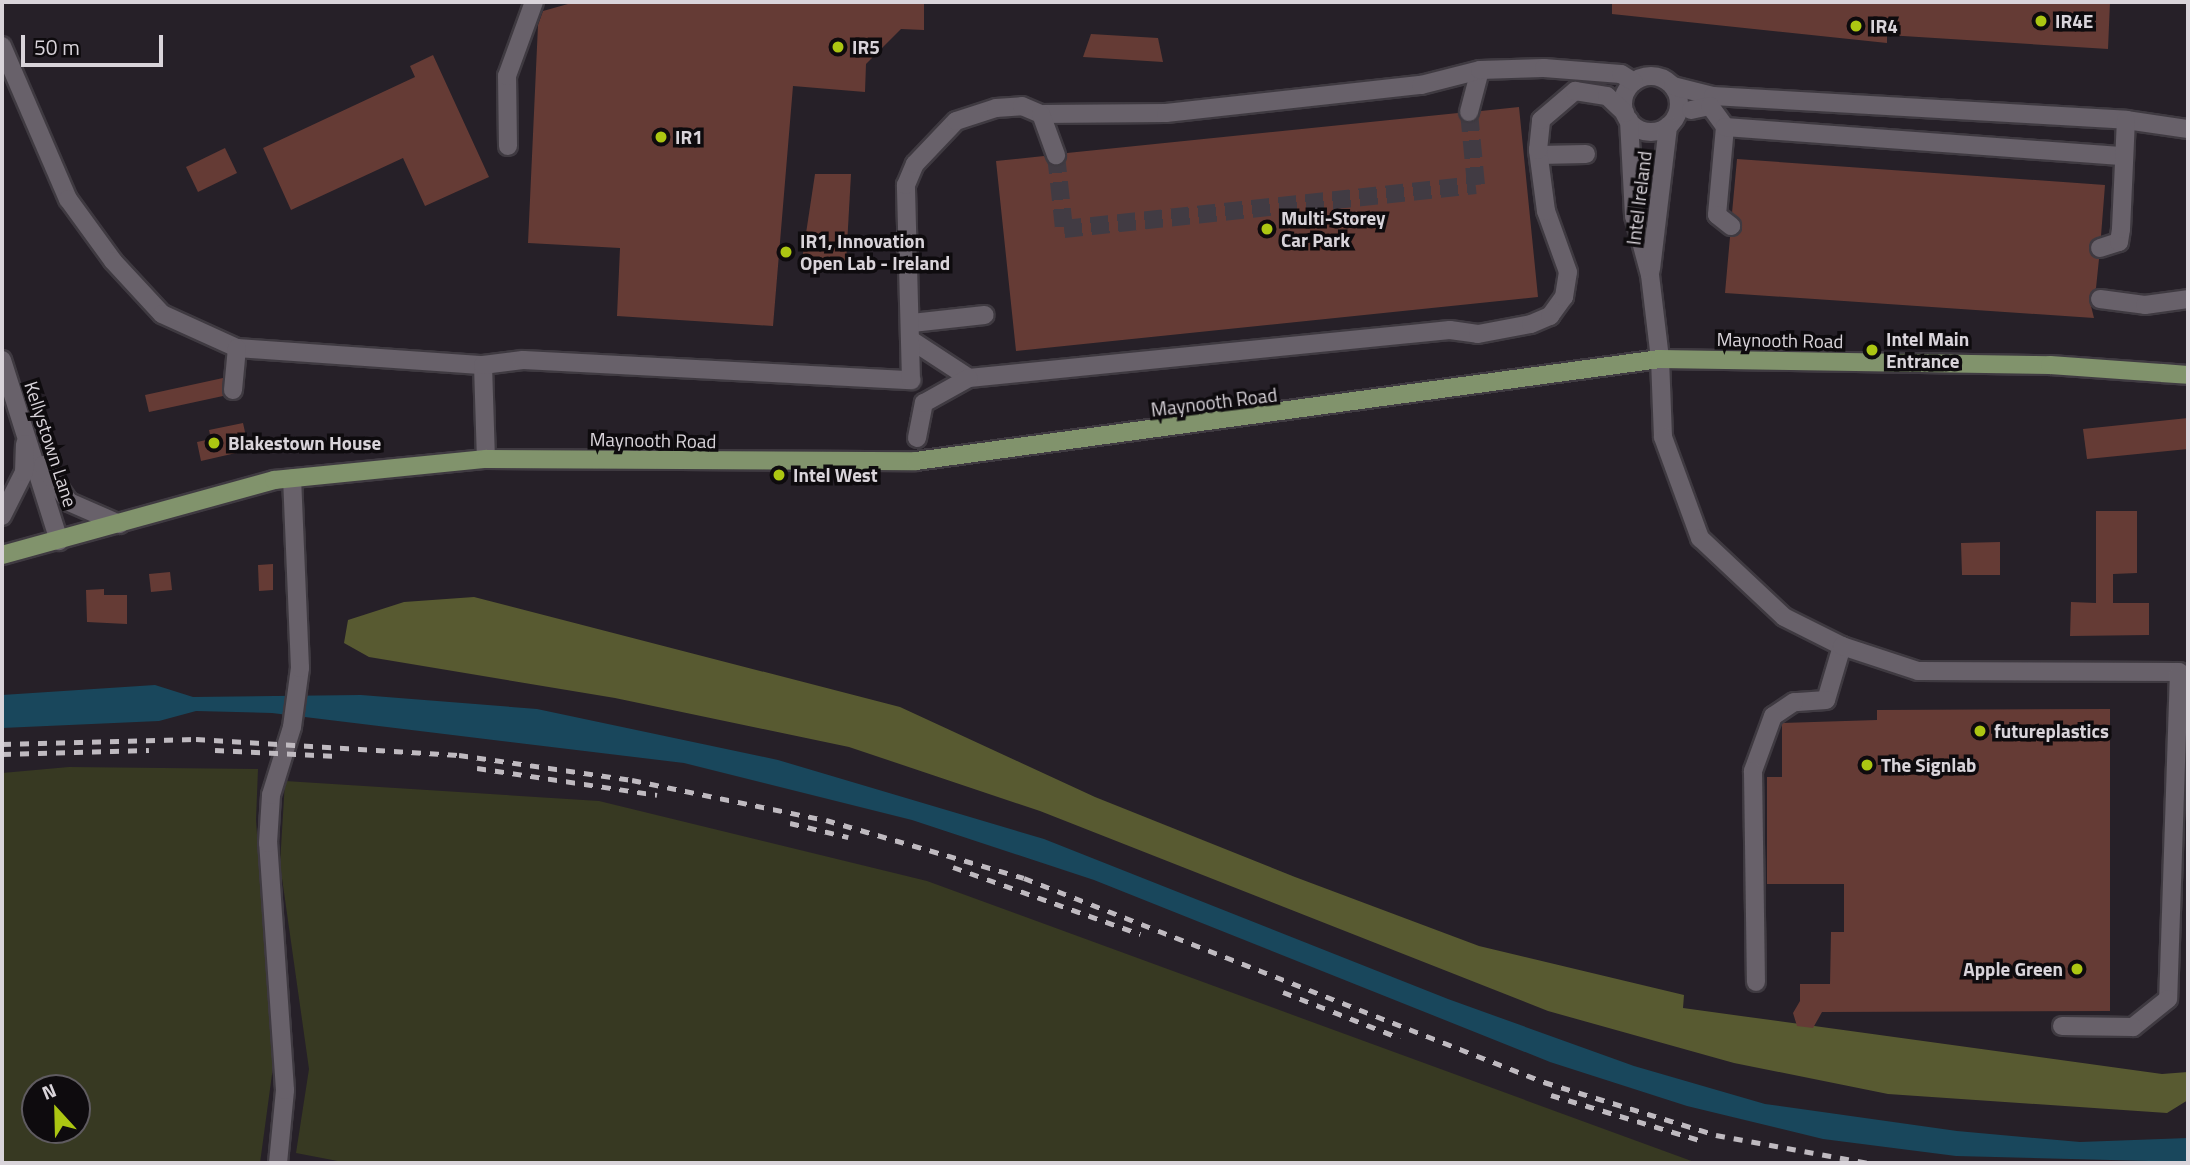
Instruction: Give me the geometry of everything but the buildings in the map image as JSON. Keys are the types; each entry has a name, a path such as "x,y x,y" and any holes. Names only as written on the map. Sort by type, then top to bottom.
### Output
{"main road":[{"name":"Maynooth Road","path":"59,541 292,478 486,459 916,461 1660,359 2050,365 2188,376"},
{"path":"2,555 59,541"}],"street":[{"path":"508,146 507,76 534,2"},
{"path":"2,46 68,199 114,261 162,314 237,348 483,365 523,360 911,380"},
{"path":"1634,82 1621,74 1544,68 1480,70 1421,85 1166,113 1041,114 1022,106 975,113 941,132 915,164 906,185 911,380 917,444 923,403 970,378 1450,330 1478,334 1550,316 1564,297 1568,272 1546,211 1539,155 1541,120 1575,91 1606,96 1642,130 1671,123 1713,96"},
{"path":"1469,112 1480,70"},
{"path":"1627,117 1625,96 1634,82 1650,76 1673,86 1713,96 2126,120 2188,129"},
{"path":"1671,123 1679,103 1673,86"},
{"path":"1691,110 1710,106 1725,127 1717,215 1731,226"},
{"path":"1041,114 1056,155"},
{"name":"Intel Ireland","path":"1627,117 1634,216 1650,275 1660,359 1663,437 1700,538 1784,617 1839,644 1918,671 2179,672 2168,999 2133,1027 2062,1026"},
{"path":"2100,248 2119,242 2126,120"},
{"name":"Intel Ireland","path":"1650,275 1671,123"},
{"path":"1725,127 2124,156"},
{"path":"1539,155 1586,154"},
{"path":"2100,299 2145,305 2188,299"},
{"path":"911,331 985,315"},
{"path":"911,331 970,378"},
{"path":"233,390 237,348"},
{"name":"Kellystown Lane","path":"2,359 59,541"},
{"path":"483,365 486,459"},
{"path":"2,516 24,471 26,430"},
{"path":"26,430 47,474 69,502 119,524"},
{"path":"278,1163 285,1090 268,843 271,795 292,727 298,687 292,478"},
{"path":"1756,982 1753,771 1773,716 1794,702 1826,700 1839,644"}],"green space":[{"path":"474,597 900,707 1095,797 1295,877 1479,946 1684,995 1683,1008 2162,1074 2188,1072 2188,1100 2167,1113 1888,1094 1734,1063 1548,1011 1040,811 849,747 615,698 369,657 344,643 348,620 404,602"},
{"path":"69,767 258,769 256,820 273,1067 260,1163 2,1163 2,773"},
{"path":"285,781 599,801 927,881 1697,1163 348,1163 296,1153 309,1069 280,864"}],"water":[{"path":"155,685 193,697 361,695 537,709 778,760 1044,839 1448,999 1634,1066 1765,1104 1957,1131 2080,1142 2188,1138 2188,1162 1956,1156 1823,1139 1687,1106 1550,1062 1094,880 912,820 684,763 272,713 196,711 159,721 2,728 2,695"}],"tunnel":[{"path":"1056,155 1064,229 1476,185 1469,112"}],"railway":[{"path":"2,744 196,739 459,755 632,780 826,820 1024,878 1544,1082 1716,1135 1868,1163"},
{"path":"2,754 149,750"},
{"path":"215,750 337,756"},
{"path":"477,768 657,795"},
{"path":"790,823 848,837"},
{"path":"953,867 1140,934"},
{"path":"1283,992 1400,1038"},
{"path":"1551,1095 1702,1141"}],"place":[{"name":"IR4E","path":"2041,21"},
{"name":"IR4","path":"1856,26"},
{"name":"IR5","path":"838,47"},
{"name":"IR1","path":"661,137"},
{"name":"Multi-Storey Car Park","path":"1267,229"},
{"name":"IR1, Innovation Open Lab - Ireland","path":"786,252"},
{"name":"Intel Main Entrance","path":"1872,350"},
{"name":"Blakestown House","path":"214,443"},
{"name":"Intel West","path":"779,475"},
{"name":"futureplastics","path":"1980,731"},
{"name":"The Signlab","path":"1867,765"},
{"name":"Apple Green","path":"2077,969"}]}
